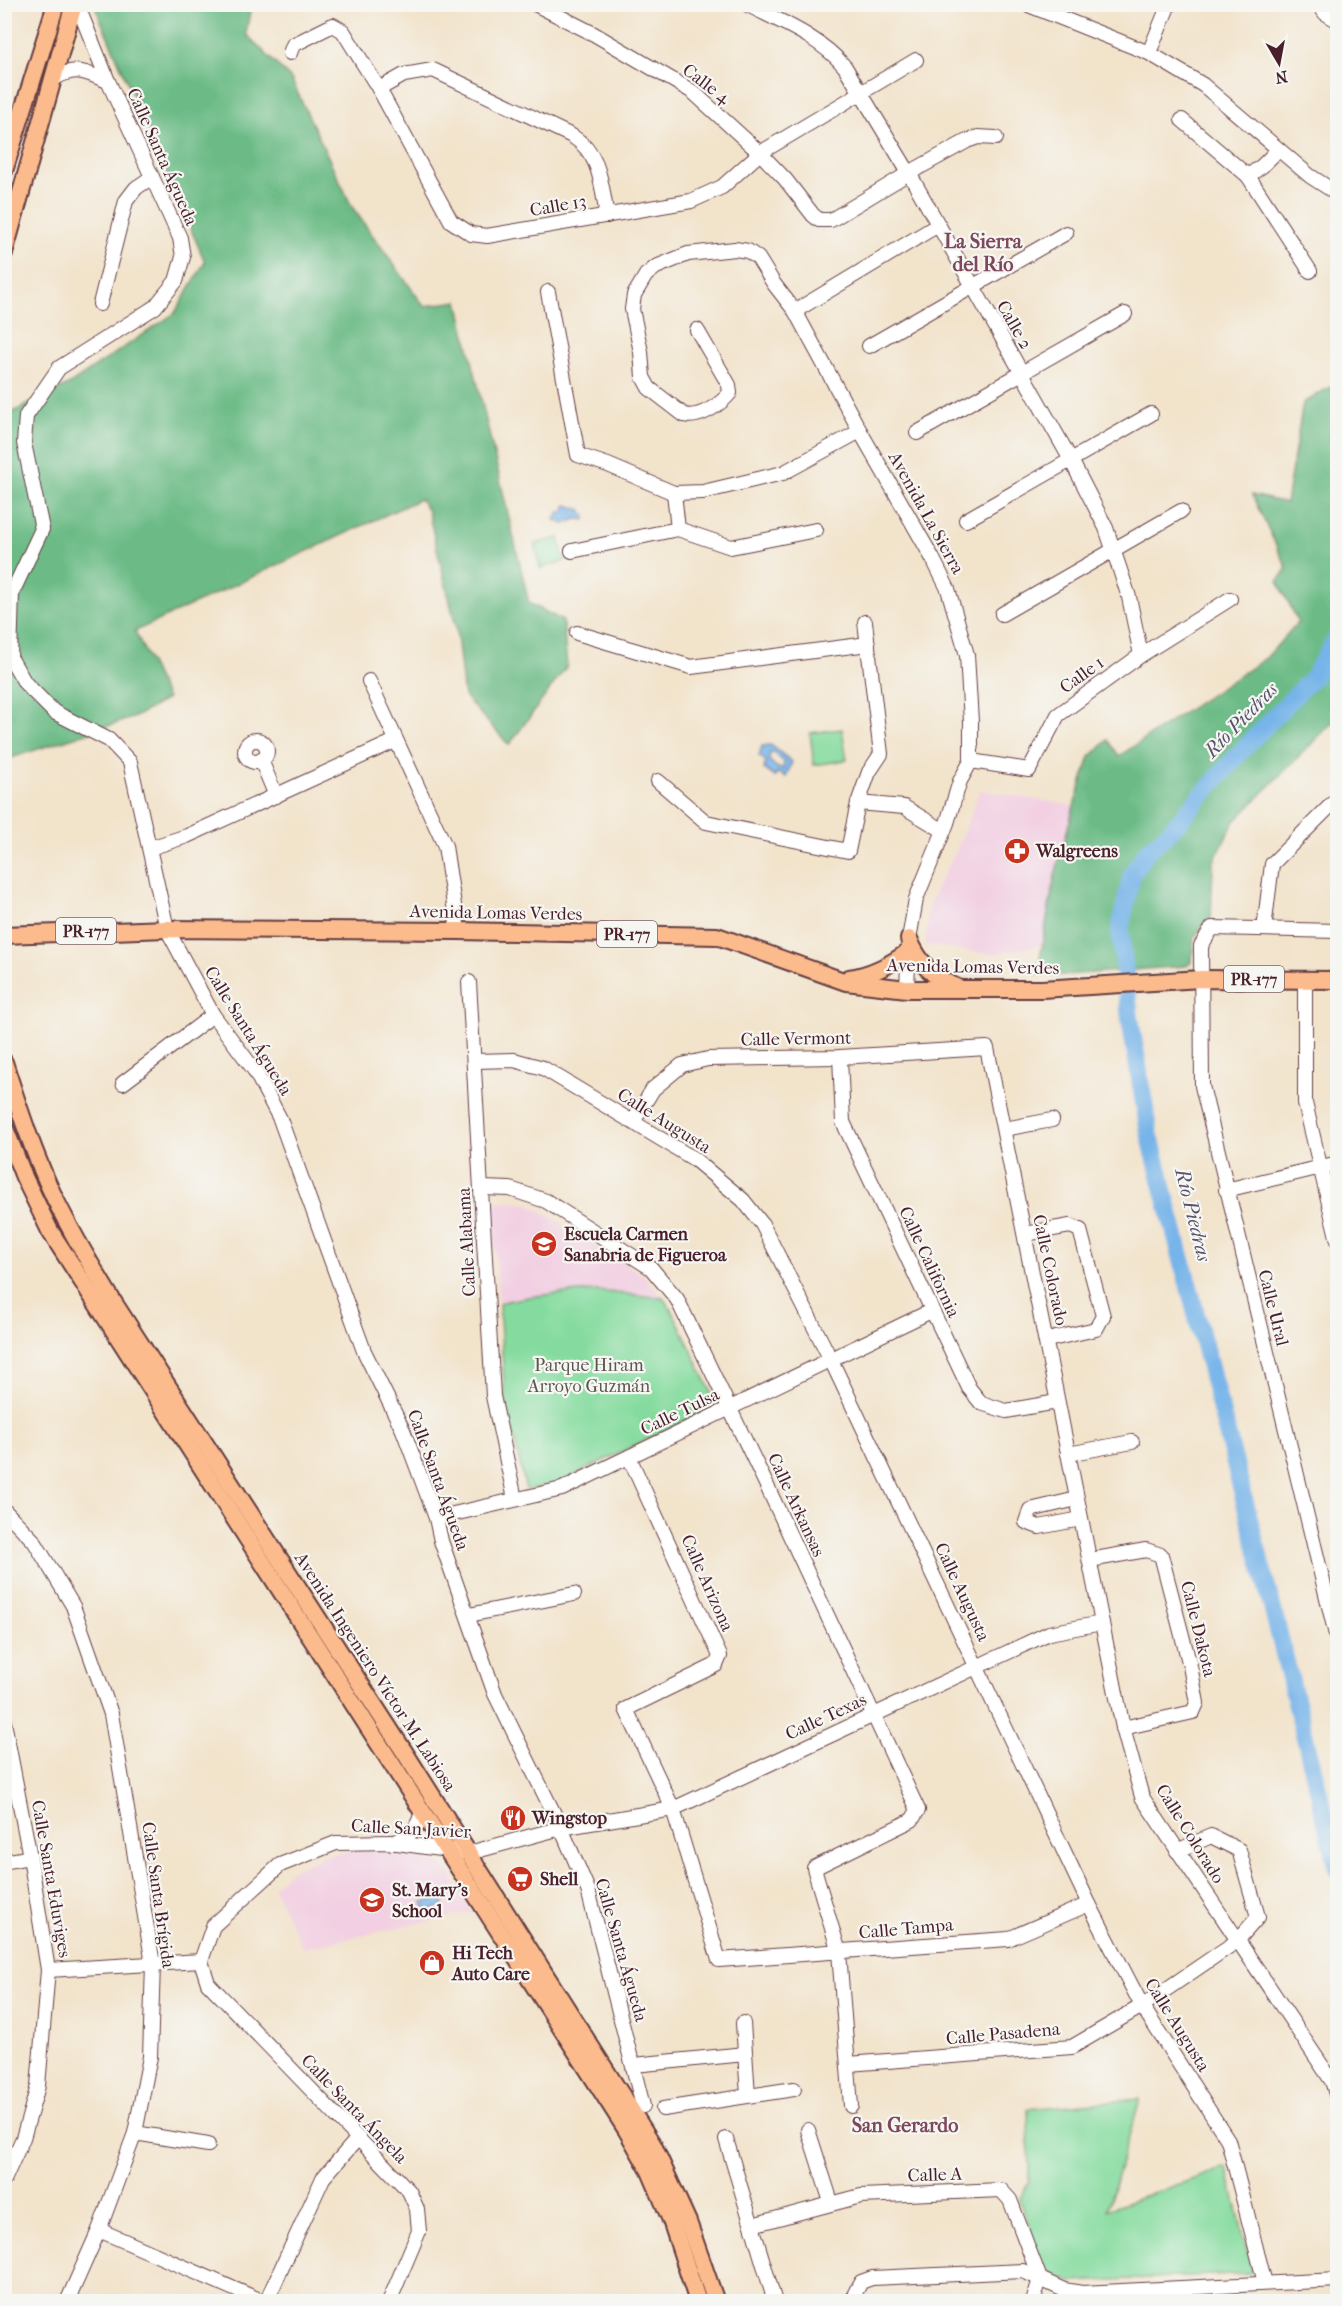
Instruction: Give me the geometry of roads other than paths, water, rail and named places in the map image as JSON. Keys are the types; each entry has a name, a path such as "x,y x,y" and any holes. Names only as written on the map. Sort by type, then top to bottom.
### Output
{"main road":[{"path":"4,171 56,4"},
{"path":"4,254 76,4"},
{"name":"Avenida Lomas Verdes","path":"14,933 167,929 717,936 838,979 907,989 1042,989 1201,979 1338,980"},
{"path":"4,947 14,933"},
{"path":"838,979 868,974 890,964 908,946 932,973 945,983 962,989"},
{"name":"Avenida Ingeniero Víctor M. Labiosa","path":"4,1062 27,1133 55,1199 84,1254 469,1853 653,2145 688,2222 716,2301"},
{"name":"Avenida Ingeniero Víctor M. Labiosa","path":"4,1126 24,1177 50,1231 626,2128 650,2171 671,2220 698,2301"}],"street":[{"name":"Calle Santa Águeda","path":"76,4 108,81 180,238 183,257 176,281 155,307 59,368 26,416 24,443 42,529 12,593 10,657 25,683 54,712 109,740 130,762 167,929 213,1016 255,1071 280,1119 364,1351 402,1430 436,1518 441,1541 469,1615 495,1695 561,1828 588,1890 643,2106"},
{"name":"Calle 4","path":"535,4 594,34 693,92 760,153 819,220 831,220 909,173"},
{"name":"Calle 2","path":"746,4 832,51 846,67 909,173 1071,460 1106,528 1129,597 1141,655"},
{"path":"1026,4 1149,53 1203,85 1310,176 1338,194"},
{"path":"1149,53 1169,4"},
{"path":"1318,4 1325,13 1338,21"},
{"name":"Calle 13","path":"290,53 293,45 333,25 343,31 379,89 451,221 471,234 488,236 691,201 710,194 722,187 760,153 916,60"},
{"path":"54,79 63,73 76,70 108,81"},
{"path":"379,89 404,75 433,70 572,136 584,144 595,160 607,216"},
{"path":"1182,120 1248,176 1310,271"},
{"path":"909,173 967,141 978,137 996,138"},
{"path":"1248,176 1278,150"},
{"path":"100,304 126,201 136,188 152,177"},
{"path":"795,311 938,225"},
{"path":"869,346 1066,233"},
{"name":"Avenida La Sierra","path":"697,330 729,385 730,393 707,411 688,417 655,393 645,382 632,309 638,285 656,267 688,254 735,249 748,251 758,258 795,311 948,589 967,655 971,761 960,782 944,831 916,899 908,946 907,989"},
{"path":"548,292 578,455 674,493 703,492 783,473 860,431"},
{"path":"917,433 1125,314"},
{"path":"966,520 1152,414"},
{"path":"674,493 678,529"},
{"path":"1002,614 1181,511"},
{"path":"572,551 678,529 731,548 816,530"},
{"name":"Calle 1","path":"971,761 1029,770 1058,715 1141,655 1230,599"},
{"path":"658,781 706,822 848,851 858,803 869,772 881,754 865,622"},
{"path":"577,633 691,667 868,644"},
{"path":"369,681 445,846 458,931"},
{"path":"150,848 187,836 395,741"},
{"path":"261,760 276,796"},
{"path":"1338,798 1272,864 1264,929 1338,931"},
{"path":"858,803 904,807 944,831"},
{"name":"Calle Ural","path":"1264,929 1212,928 1200,946 1202,1086 1338,1643"},
{"path":"1305,980 1305,1103 1338,1240"},
{"name":"Calle Alabama","path":"469,982 493,1396 515,1499"},
{"path":"123,1083 213,1016"},
{"name":"Calle Vermont","path":"633,1122 653,1089 682,1065 708,1059 840,1057 987,1048"},
{"name":"Calle Colorado","path":"987,1048 1123,1728 1142,1797 1332,2081 1338,2100"},
{"name":"Calle California","path":"840,1057 843,1122 969,1388 981,1403 1006,1411 1057,1402"},
{"name":"Calle Augusta","path":"475,1061 514,1060 543,1068 694,1159 743,1200 762,1224 831,1360 1089,1904 1142,2006 1228,2140 1265,2283"},
{"path":"1004,1129 1052,1120"},
{"path":"1227,1190 1338,1163"},
{"name":"Calle Arkansas","path":"482,1188 510,1189 546,1201 651,1268 677,1299 875,1714 918,1810 912,1820 814,1868 839,1952"},
{"path":"1024,1234 1070,1226 1080,1230 1103,1316 1096,1329 1047,1340"},
{"name":"Calle Tulsa","path":"436,1518 562,1489 931,1311"},
{"path":"1068,1454 1132,1442"},
{"name":"Calle Arizona","path":"629,1457 720,1656 716,1665 626,1709 673,1809"},
{"path":"1077,1499 1030,1510 1026,1522 1039,1527 1081,1519"},
{"name":"Calle Santa Brígida","path":"4,1510 34,1542 73,1606 111,1714 153,1964 150,2057 135,2133 99,2230 67,2301"},
{"name":"Calle Dakota","path":"1090,1560 1146,1550 1161,1555 1190,1666 1197,1703 1193,1712 1123,1728"},
{"path":"469,1615 574,1594"},
{"name":"Calle Texas","path":"561,1828 673,1809 1049,1633 1102,1623"},
{"name":"Calle Santa Eduviges","path":"4,1722 30,1857 48,1970 38,2086 23,2138 4,2180"},
{"name":"Calle Tampa","path":"673,1809 719,1960 1008,1939 1089,1904"},
{"path":"393,1843 410,1836 419,1825 422,1811"},
{"name":"Calle San Javier","path":"201,1961 213,1926 280,1865 336,1843 393,1843 469,1853 561,1828"},
{"name":"Calle Pasadena","path":"848,2064 1072,2047 1142,2006 1237,1941 1258,1917 1239,1850 1211,1836 1177,1851"},
{"path":"4,1862 30,1857"},
{"path":"839,1952 851,2106"},
{"path":"48,1970 201,1961"},
{"name":"Calle Santa Ángela","path":"201,1961 208,1983 409,2191 417,2209 419,2231 389,2301"},
{"path":"743,2023 748,2095"},
{"path":"634,2065 745,2054"},
{"path":"663,2109 794,2089"},
{"path":"808,2130 831,2202"},
{"path":"135,2133 208,2145"},
{"path":"99,2230 265,2301 323,2178 358,2138"},
{"path":"726,2139 775,2301"},
{"name":"Calle A","path":"752,2225 831,2202 861,2196 1001,2190 1010,2200 1040,2278"},
{"path":"858,2301 855,2293 861,2282 872,2278 1023,2271 1064,2290 1128,2296 1265,2283 1338,2280"},
{"path":"1033,2301 1040,2278"}],"water":[{"path":"567,505 582,510 582,513 586,515 585,520 577,519 564,524 555,520 559,512 563,513"},
{"path":"771,745 792,762 786,777 777,772 775,777 764,769 766,761 759,756 762,746","holes":["770,753 774,753 784,762 783,769 776,767 769,760"]},
{"path":"442,1897 444,1906 426,1911 423,1902"}],"waterway":[{"name":"Río Piedras","path":"1338,636 1314,676 1245,747 1168,833 1146,852 1132,874 1120,929 1130,1019 1149,1133 1338,1869"}],"place":[{"name":"Walgreens","path":"1017,851"},
{"name":"Escuela Carmen Sanabria de Figueroa","path":"544,1244"},
{"name":"Wingstop","path":"513,1818"},
{"name":"Shell","path":"520,1879"},
{"name":"St. Mary's School","path":"372,1900"},
{"name":"Hi Tech Auto Care","path":"432,1963"}],"district":[{"name":"La Sierra del Río","path":"983,252"},
{"name":"San Gerardo","path":"905,2125"}],"park label":[{"name":"Parque Hiram Arroyo Guzmán","path":"589,1375"}]}
